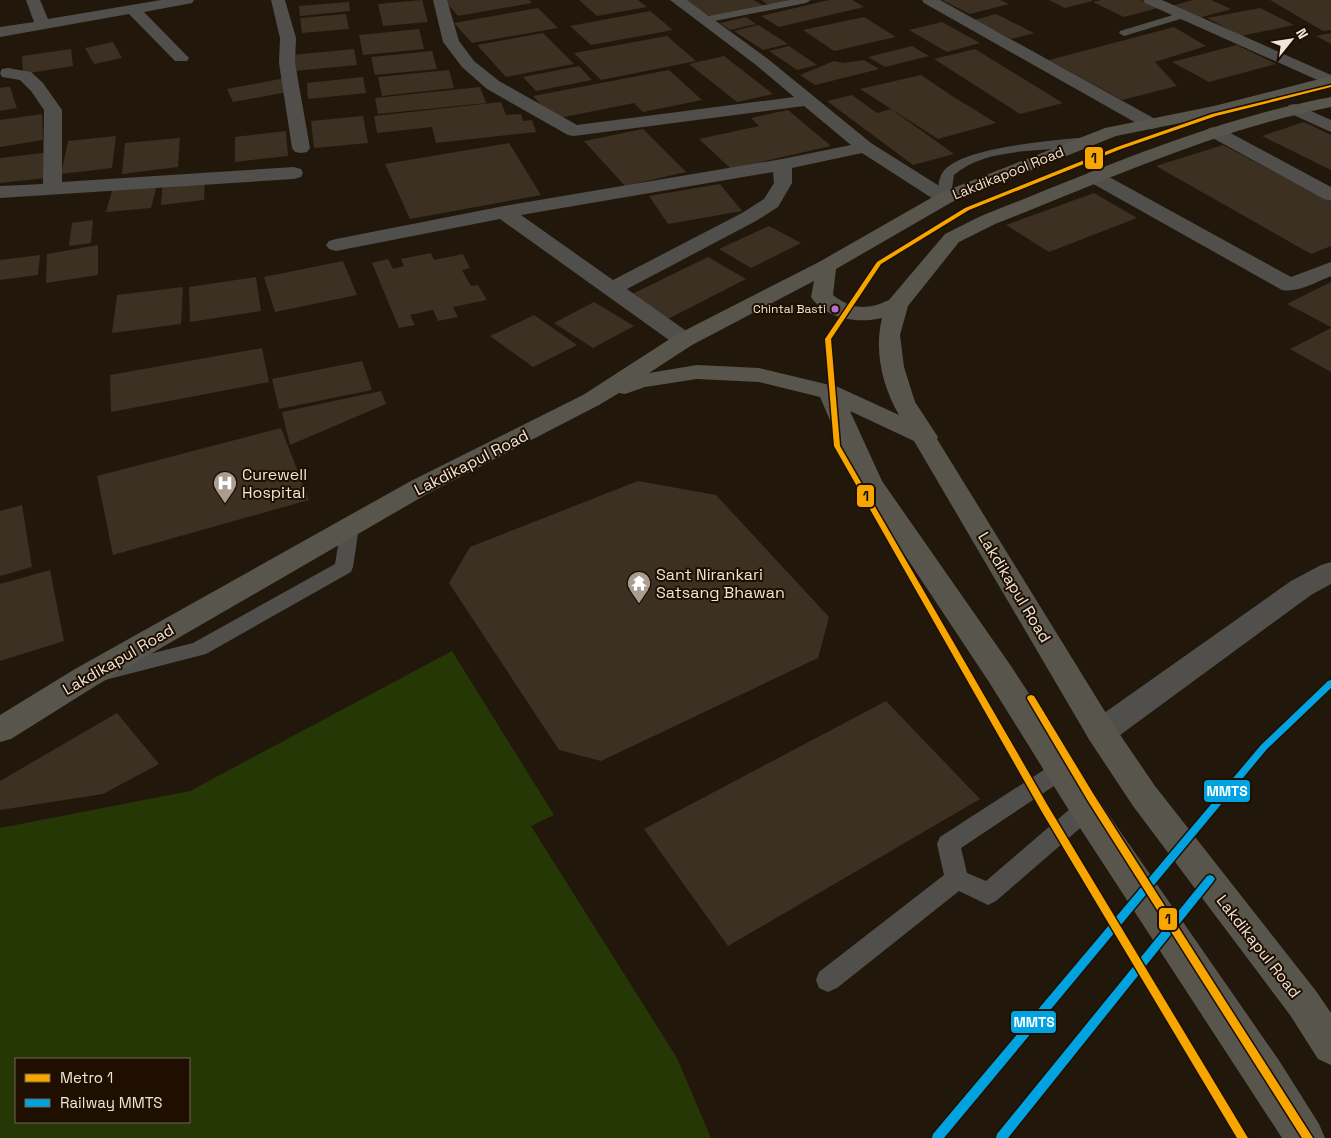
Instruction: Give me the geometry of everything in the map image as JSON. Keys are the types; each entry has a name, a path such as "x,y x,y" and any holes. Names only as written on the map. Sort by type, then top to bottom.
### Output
{"highway":[{"name":"Lakdikapool Road","path":"946,198 1111,132 1215,111 1331,81"},
{"path":"1095,177 1215,132 1295,109 1331,102"},
{"name":"Lakdikapul Road","path":"1095,177 988,220 952,238 897,305 890,335 892,367 904,402 1101,732 1144,796 1303,1003 1331,1046"},
{"name":"Lakdikapul Road","path":"0,730 86,676 418,488 592,400 684,340 826,266 946,198"},
{"path":"826,266 822,297 835,309 858,315 881,314 897,305"},
{"path":"592,400 640,380 697,372 759,375 830,392 927,438"},
{"path":"830,392 870,483 1000,674 1089,814 1266,1076 1305,1138"}],"street":[{"path":"33,0 43,25"},
{"path":"86,0 94,16"},
{"path":"0,32 132,9 148,3 187,0"},
{"path":"278,0 288,38 287,63 301,148"},
{"path":"440,0 451,42 468,64 493,85 574,131 807,100"},
{"path":"677,0 762,62 865,147 946,198"},
{"path":"928,0 1151,124"},
{"path":"1150,0 1331,81"},
{"path":"132,9 181,58"},
{"path":"4,69 25,76 37,87 53,110 52,187"},
{"path":"1295,109 1331,127"},
{"path":"1215,132 1331,195"},
{"path":"336,245 504,212 782,165 865,147"},
{"path":"611,289 749,218 771,203 783,183 782,165"},
{"path":"0,192 52,187 294,173"},
{"path":"1095,177 1290,285 1331,268"},
{"path":"504,212 684,340"},
{"path":"1101,732 1301,588 1331,572"}],"lane":[{"path":"704,20 806,0"},
{"path":"1124,33 1183,15"},
{"path":"946,198 948,173 968,161 1015,149 1088,141"},
{"path":"1061,770 948,844 957,879 988,894 1089,814"},
{"path":"828,980 957,879"}],"green space":[{"path":"452,651 554,815 531,826 677,1058 711,1138 0,1138 0,828 190,791"}],"building":[{"path":"422,0 428,22 383,26 378,4"},
{"path":"444,0 529,0 532,3 458,16"},
{"path":"579,0 638,0 647,7 597,16"},
{"path":"686,0 754,0 764,6 713,18"},
{"path":"761,0 793,0 770,6"},
{"path":"829,0 852,0 864,7 779,27 761,16"},
{"path":"942,0 1000,0 1009,4 970,14"},
{"path":"1049,0 1092,0 1092,1 1065,8"},
{"path":"1101,0 1140,0 1158,8 1124,17 1093,2"},
{"path":"1193,0 1211,0 1231,9 1195,19 1168,7"},
{"path":"1270,0 1331,0 1331,30 1323,31"},
{"path":"349,2 350,11 300,16 299,6"},
{"path":"538,8 558,28 472,43 454,23"},
{"path":"1260,8 1294,25 1241,36 1207,18"},
{"path":"650,11 673,30 591,45 570,26"},
{"path":"346,14 349,29 302,33 300,18"},
{"path":"996,14 1034,33 1012,39 974,20"},
{"path":"746,17 756,24 730,30 720,23"},
{"path":"864,17 896,37 834,51 803,30"},
{"path":"942,22 980,43 947,52 909,30"},
{"path":"758,25 788,44 763,50 734,31"},
{"path":"1174,27 1206,46 1155,62 1177,86 1122,100 1049,60"},
{"path":"419,29 424,49 363,55 359,35"},
{"path":"543,33 574,64 506,77 477,45"},
{"path":"1331,33 1331,44 1316,36"},
{"path":"667,36 696,61 601,80 574,53"},
{"path":"113,42 122,58 94,64 85,48"},
{"path":"1237,45 1276,64 1209,82 1172,62"},
{"path":"789,46 817,65 797,70 769,51"},
{"path":"912,46 929,56 885,67 868,57"},
{"path":"71,49 73,66 23,74 22,56"},
{"path":"354,49 357,65 294,71 292,55"},
{"path":"975,49 1063,103 1020,114 934,59"},
{"path":"432,51 437,69 375,75 371,57"},
{"path":"724,56 773,94 737,102 689,64"},
{"path":"864,60 879,69 815,85 800,75 834,61 843,63"},
{"path":"579,66 592,80 536,91 523,77"},
{"path":"449,70 454,88 382,96 378,77"},
{"path":"669,70 702,100 643,112 634,103 554,119 533,96"},
{"path":"921,75 996,123 938,139 860,89"},
{"path":"363,77 366,93 308,99 307,83"},
{"path":"285,78 293,91 233,102 227,89"},
{"path":"10,87 17,108 0,111 0,88"},
{"path":"480,87 486,103 378,114 375,98"},
{"path":"852,95 877,113 891,109 954,154 913,165 827,101"},
{"path":"501,102 506,115 521,114 523,121 532,120 536,132 436,143 432,127 377,133 374,116"},
{"path":"788,110 831,146 731,169 699,139 759,126 751,118"},
{"path":"42,114 43,140 0,147 0,120"},
{"path":"363,116 368,143 314,148 311,121"},
{"path":"1304,122 1331,135 1331,170 1262,136"},
{"path":"643,129 686,172 625,186 584,141"},
{"path":"286,131 288,156 235,162 235,137"},
{"path":"116,136 112,168 61,174 68,141"},
{"path":"180,138 178,167 122,174 125,143"},
{"path":"509,143 541,195 410,219 385,164"},
{"path":"1223,145 1331,202 1331,246 1311,254 1156,166"},
{"path":"51,152 46,178 0,183 0,158"},
{"path":"205,176 204,200 161,205 163,180"},
{"path":"158,181 151,208 106,212 114,184"},
{"path":"720,184 742,211 668,224 649,196"},
{"path":"1094,193 1137,218 1049,252 1006,225"},
{"path":"93,220 91,243 69,246 72,223"},
{"path":"769,226 801,243 751,268 719,249"},
{"path":"98,245 98,275 46,283 47,254"},
{"path":"431,253 434,260 463,254 470,268 462,270 471,286 478,285 487,300 453,307 458,317 438,321 433,310 410,315 415,325 399,328 372,263 388,259 393,269 404,266 401,259"},
{"path":"40,255 38,275 0,280 0,260"},
{"path":"708,257 746,279 662,322 624,298"},
{"path":"343,261 357,295 275,312 264,277"},
{"path":"256,277 261,311 190,322 189,287"},
{"path":"1331,282 1331,327 1287,304"},
{"path":"183,287 181,324 112,333 117,295"},
{"path":"594,302 634,326 593,348 554,323"},
{"path":"534,315 577,345 533,367 490,336"},
{"path":"1331,328 1331,372 1290,349"},
{"path":"262,348 269,382 111,412 110,375"},
{"path":"362,361 372,390 279,409 272,379"},
{"path":"381,391 386,404 290,445 282,412"},
{"path":"281,428 309,500 113,555 97,476"},
{"path":"638,481 716,495 829,617 818,658 601,761 559,750 449,583 470,547"},
{"path":"22,505 32,567 0,576 0,511"},
{"path":"50,570 64,641 0,661 0,584"},
{"path":"886,701 980,799 728,946 644,829"},
{"path":"117,713 159,764 103,794 0,810 0,781"}],"metro line":[{"name":"1","path":"1243,1138 1045,809 837,446 828,339 879,263 967,209 1119,148 1214,115 1331,86"},
{"name":"1","path":"1031,698 1091,798 1308,1138"}],"rail line":[{"name":"MMTS","path":"937,1138 1264,747 1331,683"},
{"name":"MMTS","path":"1001,1138 1210,879"}],"place":[{"name":"Chintal Basti","path":"835,309"},
{"name":"Curewell Hospital","path":"225,504"},
{"name":"Sant Nirankari Satsang Bhawan","path":"639,604"}]}
